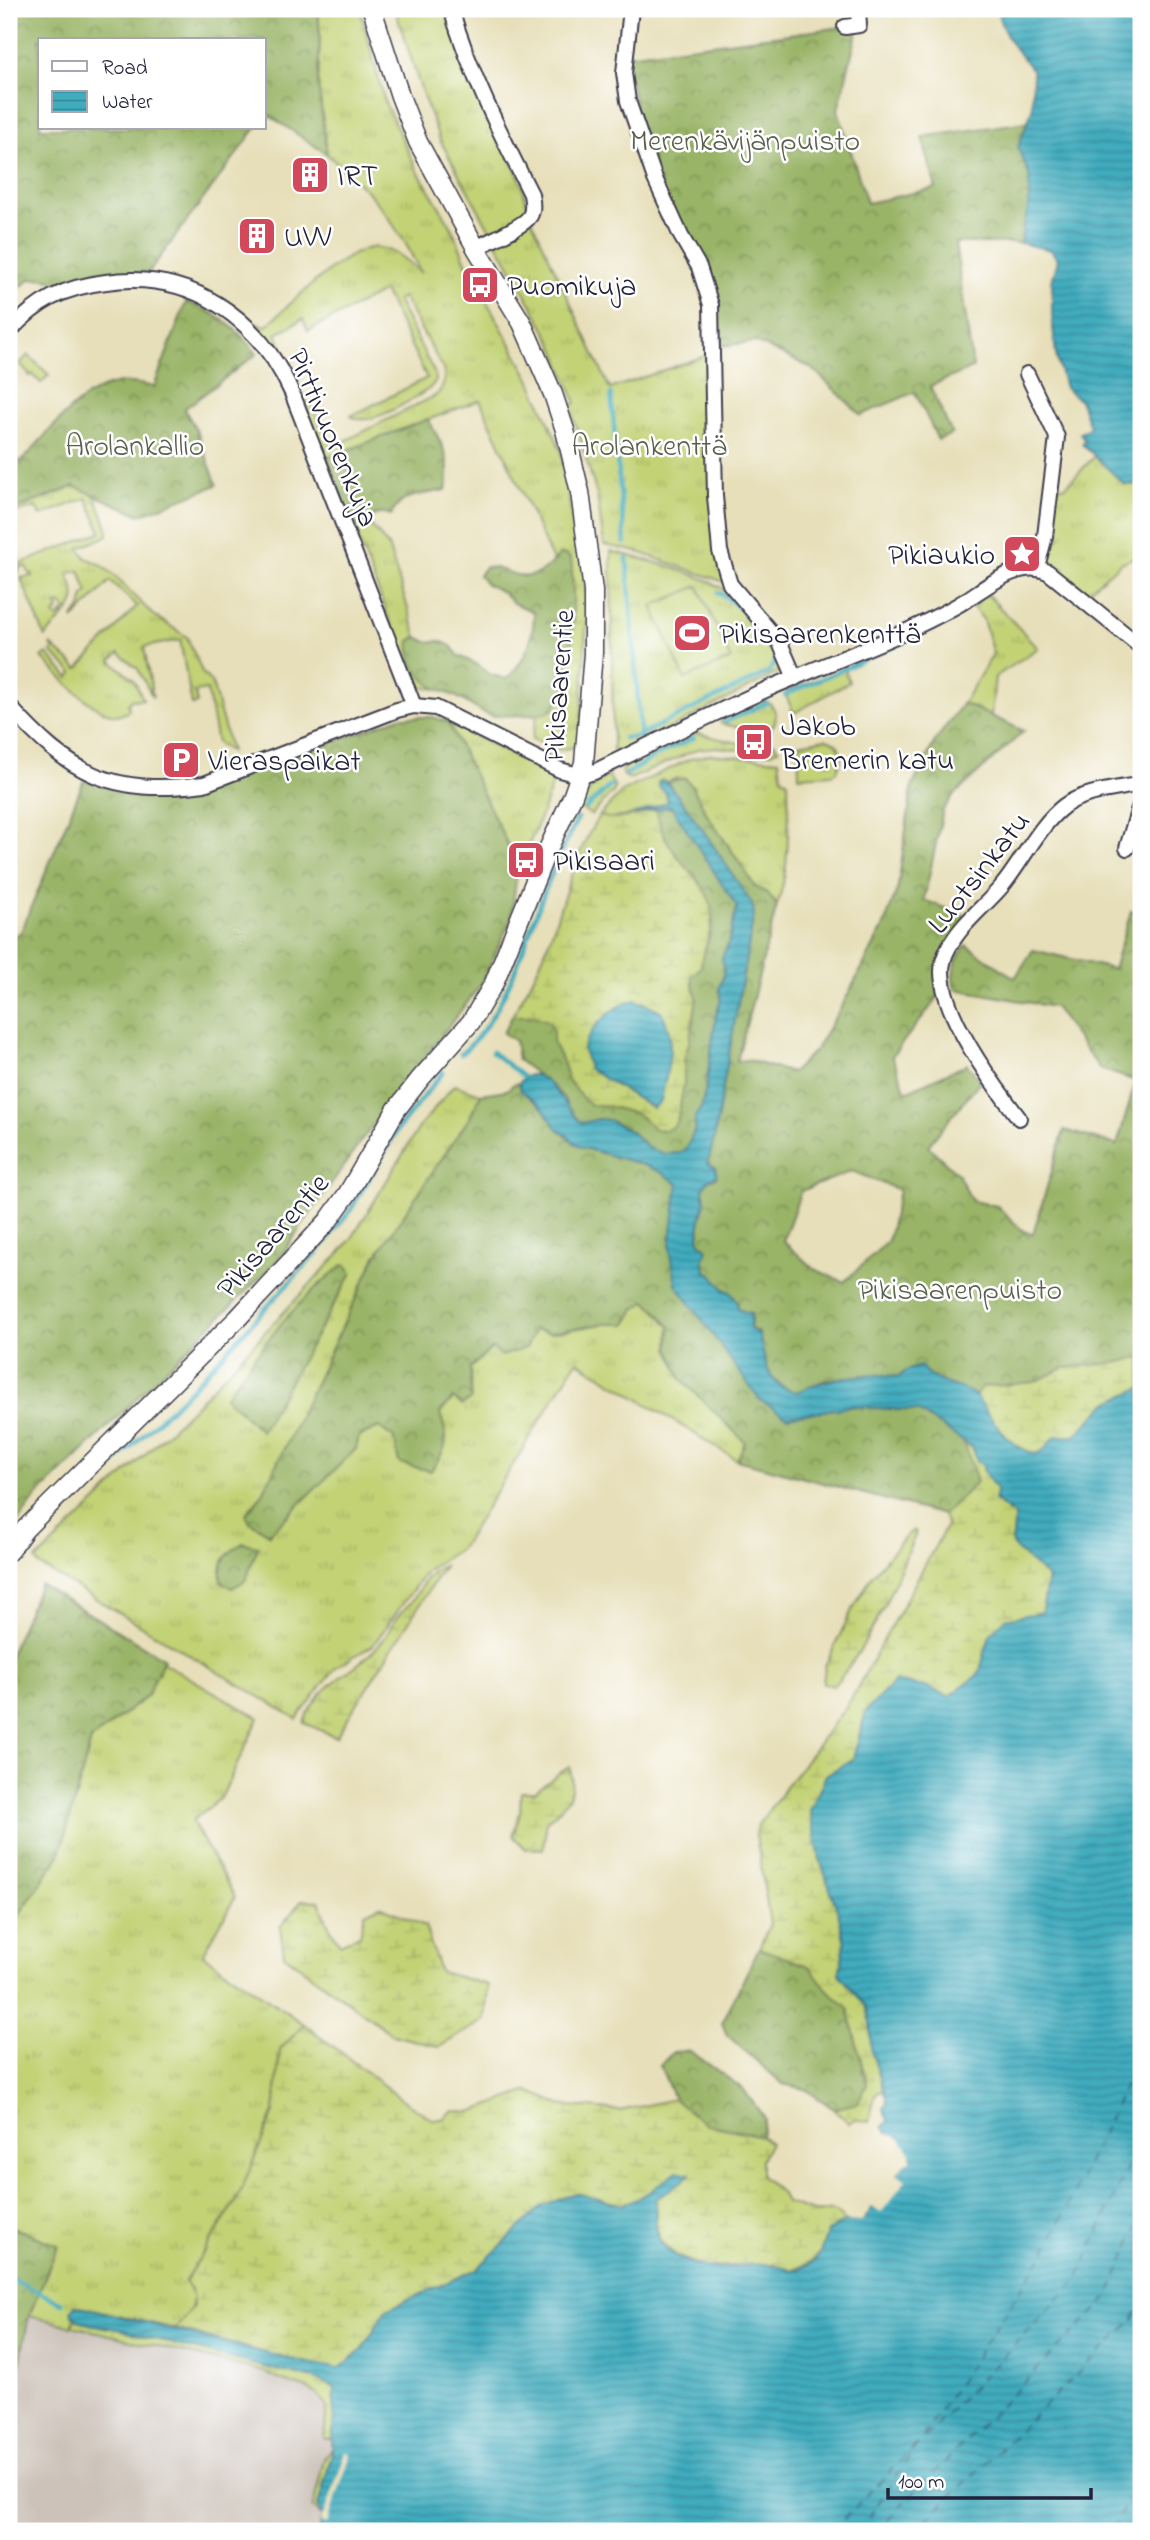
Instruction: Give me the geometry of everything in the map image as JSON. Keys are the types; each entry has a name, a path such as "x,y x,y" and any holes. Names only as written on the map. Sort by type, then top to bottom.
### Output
{"street":[{"name":"Pikisaarentie","path":"9,1551 25,1529 237,1319 328,1221 348,1193 396,1110 471,1022 481,1006 494,983 544,858 581,776 587,750 593,653 593,591 580,492 565,430 522,323 476,248 418,142 372,9"},
{"path":"450,9 499,129 533,203 527,220 476,248"},
{"path":"631,9 624,73 628,101 655,179 699,267 711,305 715,496 720,551 730,584 780,643 795,678"},
{"path":"852,26 858,9"},
{"name":"Pirttivuorenkuja","path":"9,332 24,315 50,297 92,284 138,279 188,289 225,309 250,328 277,362 292,393 414,706"},
{"path":"1027,374 1057,437 1045,536 1037,567"},
{"path":"9,706 44,743 85,772 141,788 204,784 397,710 414,706 436,708 511,748 560,770 581,776 795,678 922,625 1016,571 1037,567 1048,572 1141,647"},
{"name":"Luotsinkatu","path":"1019,1118 985,1070 961,1029 944,985 942,966 945,956 959,932 1004,883 1064,806 1082,797 1141,784"},
{"path":"1127,848 1141,801"}],"shaded area":[{"path":"29,2316 335,2389 332,2453 318,2531 9,2531 9,2416"}],"green space":[{"path":"9,9 318,9 318,83 327,154 266,115 266,38 38,38 38,130 255,130 149,272 100,274 63,283 41,278 30,279 17,290 9,322"},
{"path":"318,9 360,9 385,103 417,170 451,226 468,267 530,379 561,450 573,526 582,546 587,613 580,746 560,750 532,739 565,587 480,400 325,459 303,400 309,402 333,447 435,396 442,387 443,369 403,297 397,300 435,374 436,381 429,389 402,405 368,419 351,416 427,378 384,291 308,331 303,319 276,334 299,381 298,384 279,349 255,322 266,326 337,264 368,249 380,248 392,252 421,273 386,214 369,193 327,154 318,83"},
{"name":"Arolankenttä","path":"395,9 447,9 521,182 530,216 610,389 711,354 715,496 730,584 638,552 604,545 597,495 570,406 576,403 553,344 440,140"},
{"name":"Merenkävijänpuisto","path":"859,25 838,110 867,203 936,188 922,137 1027,122 1018,148 1029,174 1029,204 1020,243 955,243 973,368 930,386 952,434 938,440 915,392 861,415 812,368 755,342 711,347 711,305 641,142 626,55"},
{"name":"Arolankallio","path":"186,302 226,322 257,354 184,409 196,429 217,485 140,515 74,486 9,512 9,456 21,462 66,414 92,393 122,383 154,387"},
{"path":"28,355 49,375 41,383 32,374 30,376 20,364"},
{"path":"428,419 447,461 446,490 408,498 401,502 391,515 374,515 369,523 353,526 327,458"},
{"path":"1095,456 1125,485 1141,484 1141,560 1134,557 1121,563 1088,591 1071,581 1046,556 1060,537 1049,522 1055,488 1066,486"},
{"path":"79,487 94,493 108,535 79,548 86,558 100,564 116,577 153,615 187,637 203,674 212,683 231,752 217,743 207,690 195,692 197,704 192,705 180,640 144,647 153,698 138,669 119,653 111,661 134,680 143,699 131,700 128,704 129,710 120,715 108,713 83,698 42,658 47,654 69,678 73,673 51,652 54,649 50,644 78,669 137,606 110,581 74,619 81,608 84,595 88,593 80,571 68,573 74,602 68,612 60,604 57,605 59,609 54,615 58,618 64,612 66,614 45,637 21,578 33,574 29,573 26,566 19,568 19,573 9,546 9,536 20,564 101,532 87,498 40,516 36,507 9,515 9,512"},
{"path":"369,523 388,546 417,637 410,641 425,679 436,689 416,687 353,526"},
{"path":"611,551 688,573 730,593 781,654 781,671 619,755 613,751"},
{"path":"560,554 571,559 571,653 565,689 551,710 528,715 489,715 437,689 425,680 411,655 410,641 417,637 427,642 440,641 451,646 459,656 491,675 507,679 528,649 534,612 513,603 503,592 486,584 479,575 485,567 530,576 547,568"},
{"name":"Pikisaarenkenttä","path":"698,586 731,659 685,679 652,606"},
{"path":"987,594 1038,648 995,677 991,716 963,703 993,654 983,619 971,605"},
{"path":"845,669 849,682 794,713 785,694 788,690"},
{"path":"764,700 771,705 776,717 770,729 754,730 721,724 721,718"},
{"name":"Pikisaarenpuisto","path":"963,703 1024,731 953,796 943,810 924,900 968,917 939,963 939,996 892,1056 906,1092 967,1064 980,1081 928,1146 958,1174 972,1201 997,1206 1023,1231 1033,1234 1064,1130 1117,1145 1136,1081 1100,1069 1054,1007 955,989 955,966 966,945 1015,978 1033,950 1113,969 1131,911 1141,914 1141,1357 1116,1363 1064,1368 1036,1382 982,1387 975,1396 931,1378 919,1366 899,1377 873,1374 825,1380 794,1393 775,1381 770,1374 758,1332 750,1329 752,1314 739,1309 736,1299 707,1274 699,1241 700,1220 705,1202 703,1189 707,1181 716,1177 709,1153 714,1138 754,914 752,904 667,782 685,778 689,782 754,886 767,893 777,905 737,1061 748,1060 792,1073 816,1049 883,928 898,887 912,787 935,741","holes":["852,1171 899,1190 888,1241 844,1282 814,1269 783,1241 801,1191"]},
{"path":"400,717 433,717 448,722 518,866 511,919 482,983 361,1141 278,1260 37,1496 9,1534 9,940 21,932 84,780 153,794 198,792"},
{"path":"448,722 555,778 535,831 518,866"},
{"path":"695,733 738,743 774,743 778,749 771,753 715,747 698,749 630,779 624,776 622,769 628,763 679,737"},
{"path":"825,739 835,743 840,750 837,771 832,774 799,776 798,744"},
{"path":"711,754 779,760 782,778 788,781 788,827 784,876 777,905 767,893 754,887 703,809 693,786 677,778 667,782 662,780 661,789 666,793 669,802 633,815 606,819 600,815 623,791 690,759"},
{"path":"608,775 615,787 614,791 591,815 578,807 591,789"},
{"path":"665,806 674,809 737,907 729,942 722,958 724,975 719,988 721,999 702,1106 695,1117 695,1129 687,1148 681,1153 665,1154 648,1148 630,1131 609,1120 582,1123 577,1120 570,1113 564,1098 518,1060 515,1041 503,1033 512,1016 534,1016 548,1020 553,1029 553,1043 565,1067 568,1080 591,1105 604,1105 637,1114 655,1129 671,1128 677,1122 684,1084 684,1060 697,998 692,976 701,967 712,914 702,887 664,835 656,808"},
{"path":"656,808 666,840 703,887 711,904 712,914 701,967 692,976 697,998 684,1060 684,1084 677,1122 664,1130 655,1129 637,1114 604,1105 591,1105 585,1101 568,1080 565,1067 553,1043 553,1029 548,1021 534,1016 512,1016 541,962 575,865 600,815 620,818","holes":["644,1002 661,1011 652,1108 589,1069 596,1025 615,1009"]},
{"path":"519,1083 527,1095 576,1144 644,1165 678,1184 670,1247 787,1417 852,1406 918,1411 964,1442 977,1482 943,1515 737,1460 745,1442 681,1379 669,1348 670,1326 647,1301 635,1309 626,1324 602,1324 549,1333 535,1329 526,1348 502,1356 492,1348 470,1368 471,1399 462,1405 453,1398 440,1413 446,1443 431,1471 399,1463 394,1438 379,1427 359,1436 356,1449 269,1534 249,1521 246,1514 262,1495 376,1256 470,1117 481,1094 507,1090"},
{"path":"454,1085 481,1094 470,1117 376,1256 262,1495 247,1513 249,1521 269,1534 355,1449 359,1436 379,1427 394,1438 440,1413 454,1398 470,1368 492,1348 535,1329 549,1333 602,1324 626,1324 635,1309 647,1301 670,1326 669,1348 681,1379 746,1442 737,1460 577,1361 462,1547 427,1570 373,1645 336,1667 297,1719 39,1565 36,1560 194,1407 339,1254 352,1238 420,1126","holes":["344,1264 261,1430 225,1397 294,1309"]},
{"path":"345,1264 352,1273 261,1431 225,1397 295,1309"},
{"path":"1141,1357 1141,1388 1107,1403 1075,1436 1057,1436 1044,1450 1035,1454 1009,1439 975,1396 982,1387 1035,1382 1064,1368 1116,1363"},
{"path":"964,1442 974,1451 996,1489 996,1502 1015,1516 1012,1545 1048,1577 1042,1612 990,1635 979,1674 949,1696 925,1687 866,1711 853,1759 826,1775 839,1916 845,1944 839,1974 865,2005 870,2022 871,2049 884,2090 875,2095 869,2122 855,2119 849,2123 834,2109 858,2103 867,2085 848,2008 828,1990 809,1966 759,1948 770,1924 756,1835 758,1825 850,1701 947,1525 943,1515 977,1482"},
{"path":"914,1530 916,1533 890,1593 859,1652 833,1686 823,1683 825,1666 873,1574"},
{"path":"243,1543 258,1546 246,1580 232,1588 221,1581 221,1568 228,1554"},
{"path":"444,1566 336,1737 304,1723 318,1698 379,1645 428,1576"},
{"path":"40,1584 164,1659 147,1696 91,1740 60,1854 13,1924 9,1921 9,1656"},
{"path":"162,1662 259,1718 221,1798 192,1821 235,1897 203,1955 304,2024 280,2050 274,2112 237,2200 185,2281 192,2300 185,2318 176,2329 75,2305 71,2312 75,2318 72,2326 29,2316 58,2245 9,2226 9,1921 13,1924 60,1854 91,1740 147,1696"},
{"path":"570,1767 571,1792 561,1808 547,1820 543,1849 526,1849 513,1836 520,1812 521,1792 535,1792"},
{"path":"302,1900 319,1901 340,1944 360,1935 365,1913 380,1906 425,1926 440,1972 488,1985 485,2020 439,2047 393,2035 284,1955 280,1927"},
{"path":"759,1948 809,1966 828,1990 848,2008 867,2085 858,2103 834,2109 805,2089 783,2084 727,2035 722,2023"},
{"path":"304,2024 400,2098 432,2119 443,2119 453,2110 471,2112 529,2091 560,2105 620,2111 674,2099 705,2124 761,2136 770,2143 761,2159 761,2176 782,2194 786,2203 814,2212 830,2210 846,2221 827,2232 822,2248 815,2258 789,2271 773,2264 706,2267 678,2257 660,2241 655,2219 656,2198 679,2184 678,2171 648,2193 622,2205 576,2193 542,2206 477,2269 386,2310 361,2351 339,2369 285,2358 176,2329 193,2306 191,2289 185,2282 237,2200 274,2112 280,2050"},
{"path":"690,2051 743,2089 765,2119 761,2136 705,2124 674,2099 660,2066 673,2052"},
{"path":"9,2226 58,2245 29,2316 9,2416"},
{"path":"75,2318 87,2323 145,2333 336,2384 340,2424 322,2515 313,2507 324,2458 332,2449 332,2439 324,2439 327,2405 314,2392 265,2372 72,2326"}],"water":[{"path":"998,9 1141,9 1141,484 1125,485 1082,444 1084,439 1080,433 1090,427 1080,400 1065,388 1056,355 1052,281 1058,260 1051,250 1020,243 1029,204 1029,174 1018,148 1032,110 1033,71 1006,34"},
{"path":"662,780 680,799 707,837 752,904 754,914 708,1163 715,1167 717,1175 707,1181 703,1189 705,1202 700,1220 699,1241 707,1249 703,1261 707,1273 711,1273 725,1291 729,1291 736,1299 739,1310 751,1314 750,1329 759,1334 773,1379 779,1385 798,1392 820,1383 847,1377 899,1377 908,1370 921,1366 934,1378 973,1394 1009,1439 1035,1454 1044,1450 1057,1436 1075,1436 1107,1403 1141,1388 1141,2531 318,2531 322,2515 318,2506 332,2453 335,2388 305,2377 89,2324 71,2312 75,2305 80,2306 339,2369 361,2351 386,2310 477,2269 542,2206 576,2193 622,2205 648,2193 677,2171 690,2174 656,2198 657,2231 663,2246 693,2264 706,2267 771,2264 796,2269 817,2258 827,2232 846,2221 861,2222 905,2164 911,2161 900,2138 886,2133 882,2128 888,2121 884,2109 887,2102 871,2049 870,2022 865,2005 839,1974 845,1943 820,1860 810,1811 826,1775 853,1759 866,1711 895,1681 925,1687 949,1696 979,1674 990,1635 1005,1619 1042,1612 1048,1578 1012,1545 1015,1516 995,1500 996,1489 984,1472 983,1465 977,1461 973,1448 918,1411 852,1406 787,1417 759,1399 676,1284 670,1247 678,1184 647,1166 581,1147 557,1128 541,1106 521,1091 519,1083 528,1076 536,1075 554,1088 582,1123 609,1120 630,1131 648,1148 665,1154 681,1153 687,1148 706,1087 721,999 719,988 724,975 722,958 729,942 737,907 671,806 633,815 668,802 666,793 659,787 658,782"},
{"path":"635,1000 661,1011 669,1033 670,1055 661,1101 653,1108 589,1069 583,1048 591,1032 603,1018"}],"pier":[{"path":"879,2128 900,2138 911,2154 911,2161 897,2174 906,2180 881,2213 872,2207 861,2222 846,2221 843,2218 859,2218 902,2162 908,2159 898,2141 884,2136"},
{"path":"346,2452 351,2454 327,2524 320,2522 325,2514"}],"waterway":[{"path":"611,394 625,543"},
{"path":"627,558 641,741"},
{"path":"718,592 748,617 773,649"},
{"path":"785,695 910,639"},
{"path":"624,738 635,737 769,672 775,661"},
{"path":"725,722 767,703"},
{"path":"627,774 655,756 694,738"},
{"path":"586,808 611,785"},
{"path":"461,1054 487,1025 506,990 549,880 578,818"},
{"path":"492,1052 523,1077"},
{"path":"25,1553 54,1521 190,1390 315,1255 350,1211 398,1129 443,1072"},
{"path":"9,1577 15,1567"},
{"path":"9,2278 62,2303"}],"ferry route":[{"path":"860,2531 1046,2251 1141,2052"},
{"path":"924,2438 1077,2280 1141,2137"},
{"path":"876,2531 1107,2299 1141,2220"},
{"path":"915,2531 1134,2319 1141,2302"},
{"path":"832,2531 917,2444"},
{"path":"1112,2531 1141,2473"}],"place":[{"name":"IRT","path":"310,175"},
{"name":"UVV","path":"257,236"},
{"name":"Puomikuja","path":"480,285"},
{"name":"Pikiaukio","path":"1022,554"},
{"name":"Pikisaarenkenttä","path":"692,633"},
{"name":"Jakob Bremerin katu","path":"754,742"},
{"name":"Vieraspaikat","path":"181,760"},
{"name":"Pikisaari","path":"526,860"}]}
